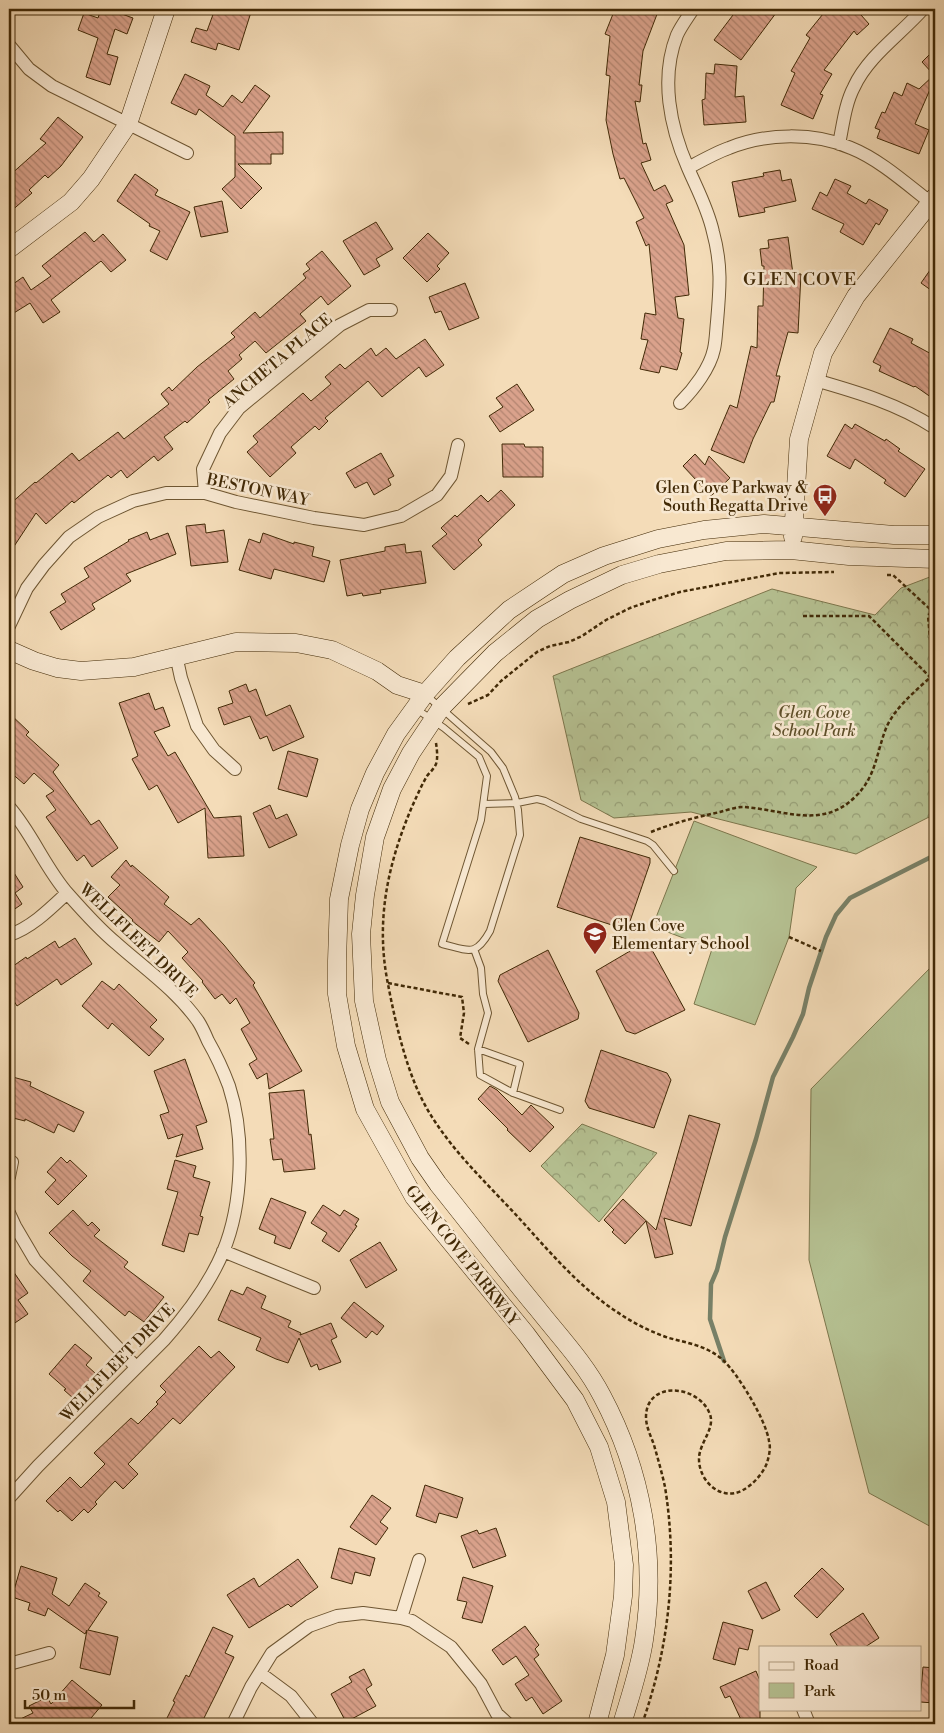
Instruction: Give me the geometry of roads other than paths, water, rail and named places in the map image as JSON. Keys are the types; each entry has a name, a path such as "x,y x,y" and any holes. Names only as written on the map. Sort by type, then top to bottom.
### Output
{"main road":[{"path":"9,249 71,202 91,180 128,124 166,9"},
{"path":"791,550 799,439 823,353 856,296 934,202"},
{"name":"GLEN COVE PARKWAY","path":"597,1724 615,1655 621,1615 624,1573 616,1502 599,1447 575,1400 526,1334 414,1197 365,1109 346,1046 337,994 339,899 360,808 396,734 420,701 457,658 509,610 563,574 604,556 658,539 704,530 764,524 894,535 935,535"},
{"name":"GLEN COVE PARKWAY","path":"622,1724 644,1642 648,1606 647,1535 641,1498 626,1448 602,1395 577,1357 438,1184 420,1158 390,1102 377,1060 364,1001 361,934 365,895 375,837 392,790 412,752 495,653 537,619 570,600 622,575 659,564 726,551 791,550 848,556 935,559"},
{"path":"9,650 34,661 57,668 81,671 134,666 236,642 296,643 332,650 377,671 420,701"}],"street":[{"path":"680,403 689,394 706,368 714,349 721,281 719,256 713,230 677,140 670,110 668,81 671,56 678,34 693,9"},
{"path":"839,144 847,107 854,86 885,46 923,9"},
{"path":"9,45 29,69 52,86 187,153"},
{"path":"688,168 729,147 765,137 798,136 852,148 891,171 934,202"},
{"name":"ANCHETA PLACE","path":"205,493 203,469 220,433 239,408 340,326 369,310 391,310"},
{"path":"815,380 901,408 935,428"},
{"name":"BESTON WAY","path":"9,626 27,588 69,537 98,517 134,501 166,493 205,493 236,502 304,516 364,525 401,516 436,495 451,476 458,445"},
{"path":"176,655 181,678 198,726 214,750 234,769"},
{"name":"WELLFLEET DRIVE","path":"9,807 67,893 114,942 168,986 198,1021 214,1052 228,1086 237,1122 239,1169 236,1204 223,1252 200,1295 181,1320 9,1498"},
{"path":"9,935 19,932 52,908 67,893"},
{"path":"9,1177 12,1162"},
{"path":"9,1213 35,1260 136,1367"},
{"path":"223,1252 314,1288"},
{"path":"400,1618 419,1560"},
{"path":"232,1724 272,1653 309,1626 337,1616 363,1613 412,1621 451,1647 481,1684 497,1714 508,1724"},
{"path":"9,1664 49,1653"},
{"path":"260,1673 291,1696 313,1724"},
{"path":"803,1710 809,1724"}],"lane":[{"path":"420,701 442,718 477,739 499,763 510,782 516,803 520,835 490,931 484,942 474,950 442,944 481,820 487,776 479,757 442,718 420,701"},
{"path":"484,804 516,803 537,799 545,801 581,819 647,841 653,845 674,871"},
{"path":"474,950 481,968 483,994 488,1013 478,1049 480,1075 513,1092 560,1110"},
{"path":"478,1049 520,1064 513,1092"}],"waterway":[{"path":"724,1361 710,1319 711,1284 717,1270 725,1237 756,1139 773,1077 803,1014 809,988 826,937 836,915 850,898 935,855"}],"place":[{"name":"Glen Cove Parkway & South Regatta Drive","path":"825,517"},
{"name":"Glen Cove Elementary School","path":"595,955"}],"district":[{"name":"GLEN COVE","path":"800,279"}],"park label":[{"name":"Glen Cove School Park","path":"814,721"}]}
